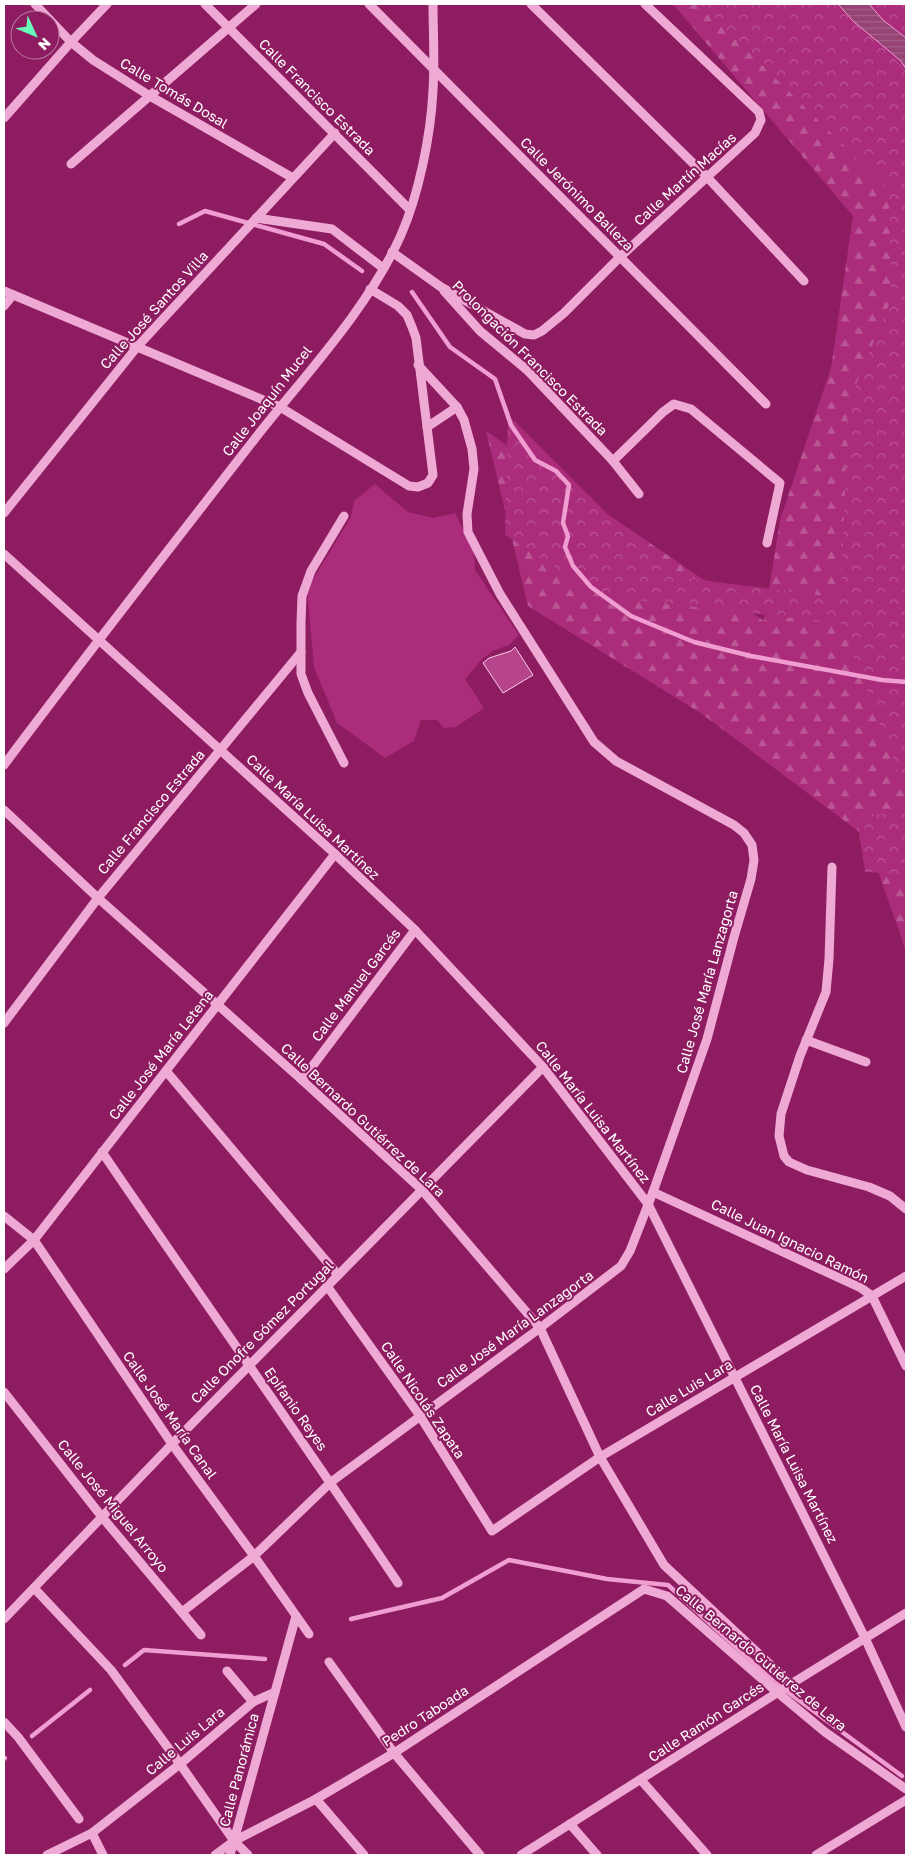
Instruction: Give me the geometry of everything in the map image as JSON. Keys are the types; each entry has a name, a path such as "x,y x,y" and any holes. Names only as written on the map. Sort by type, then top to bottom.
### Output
{"street":[{"path":"6,111 107,4"},
{"name":"Calle Francisco Estrada","path":"205,4 410,210"},
{"path":"71,164 256,4"},
{"name":"Calle Jerónimo Balleza","path":"369,4 766,404"},
{"name":"Calle Joaquín Mucel","path":"4,765 98,639 354,314 383,268 401,234 410,210 422,163 430,118 433,67 433,4"},
{"path":"531,4 707,177 804,281"},
{"name":"Calle Martín Macías","path":"392,252 441,288 525,334 534,335 542,331 564,313 620,257 755,134 761,120 759,112 645,4"},
{"name":"Calle Tomás Dosal","path":"60,30 93,60 150,96 293,178"},
{"name":"Calle José Santos Villa","path":"4,513 137,347 334,133"},
{"path":"256,218 332,230 383,268"},
{"name":"Prolongación Francisco Estrada","path":"441,288 480,331 527,370 613,461 639,494"},
{"path":"4,306 8,293 280,407 383,471 409,486 418,487 428,483 433,475 416,338 407,315 398,306 370,289"},
{"name":"Calle José María Lanzagorta","path":"182,1612 254,1556 331,1482 621,1266 630,1251 653,1192 707,1038 751,879 754,860 752,845 734,825 616,761 594,742 500,594 468,532 467,514 474,469 472,449 464,420 457,407 418,365"},
{"path":"613,461 663,412 674,404 691,409 780,483 767,543"},
{"path":"427,427 457,407"},
{"path":"344,516 311,571 302,596 301,652 301,674 308,693 344,763"},
{"name":"Calle María Luisa Martínez","path":"4,554 335,854 415,930 543,1067 648,1204 865,1638 906,1727"},
{"name":"Calle Francisco Estrada","path":"4,1023 98,898 301,652"},
{"name":"Calle Bernardo Gutiérrez de Lara","path":"4,810 98,898 422,1190 540,1328 600,1457 664,1565 791,1684"},
{"name":"Calle José María Letena","path":"4,1269 34,1240 335,854"},
{"path":"832,866 826,992 806,1040 781,1114 779,1136 784,1156 789,1162 807,1170 868,1187 890,1196 906,1209"},
{"name":"Calle Manuel Garcés","path":"302,1080 415,930"},
{"path":"806,1040 866,1062"},
{"name":"Calle Onofre Gómez Portugal","path":"4,1620 172,1444 543,1067"},
{"path":"166,1071 338,1275"},
{"name":"Epifanio Reyes","path":"102,1152 331,1482 398,1583"},
{"name":"Calle Juan Ignacio Ramón","path":"653,1192 861,1288 872,1296 906,1366"},
{"name":"Calle José María Canal","path":"4,1216 34,1240 172,1444 309,1634"},
{"name":"Calle Luis Lara","path":"492,1531 600,1457 906,1276"},
{"name":"Calle Nicolás Zapata","path":"328,1286 420,1416 492,1531"},
{"name":"Calle José Miguel Arroyo","path":"4,1392 102,1517 201,1635"},
{"path":"34,1588 110,1670 234,1841 248,1855"},
{"name":"Calle Bernardo Gutiérrez de Lara","path":"644,1589 667,1596 825,1732 906,1789"},
{"name":"Pedro Taboada","path":"215,1855 234,1841 316,1799 394,1752 644,1589"},
{"name":"Calle Ramón Garcés","path":"521,1855 777,1692 906,1613"},
{"path":"275,1692 296,1616"},
{"path":"329,1662 394,1752 480,1855"},
{"path":"227,1671 253,1702"},
{"name":"Calle Luis Lara","path":"47,1855 92,1833 180,1764 253,1702 275,1692"},
{"name":"Calle Panorámica","path":"230,1855 275,1692"},
{"path":"4,1722 18,1737 79,1819"},
{"path":"641,1780 707,1855"},
{"path":"316,1799 364,1855"},
{"path":"816,1855 906,1800"},
{"path":"570,1824 597,1855"},
{"path":"92,1833 102,1855"}],"green space":[{"path":"673,4 906,4 906,951 866,837 702,714 528,606 486,431 764,621 780,520 831,368 853,216"},
{"path":"700,4 852,4 906,73 906,792 841,623 602,597 505,535 508,415 670,576 841,598 848,404 891,300 889,190"},
{"path":"866,4 906,4 906,45"},
{"path":"375,484 408,512 433,518 455,513 474,551 475,570 519,635 509,645 493,651 481,660 465,679 484,708 456,727 444,728 437,720 421,720 414,741 385,758 337,723 314,667 307,589 351,517 354,501"},
{"path":"906,809 906,874 865,872 857,819"}],"shaded area":[{"path":"838,4 869,4 883,20 906,38 906,69 901,61 853,21"}],"building":[{"path":"515,647 533,675 503,693 483,663 489,658 511,651"}],"waterway":[{"path":"179,224 205,211 324,244 362,271"},
{"path":"412,292 450,347 495,379 511,425 535,460 556,471 569,485 563,523 568,536 565,547 573,566 591,587 631,616 694,642 751,656 882,680 906,682"},
{"path":"351,1619 442,1598 509,1560 607,1579 668,1585 774,1682 902,1776"},
{"path":"125,1665 144,1650 265,1659"},
{"path":"32,1736 90,1690"}]}
